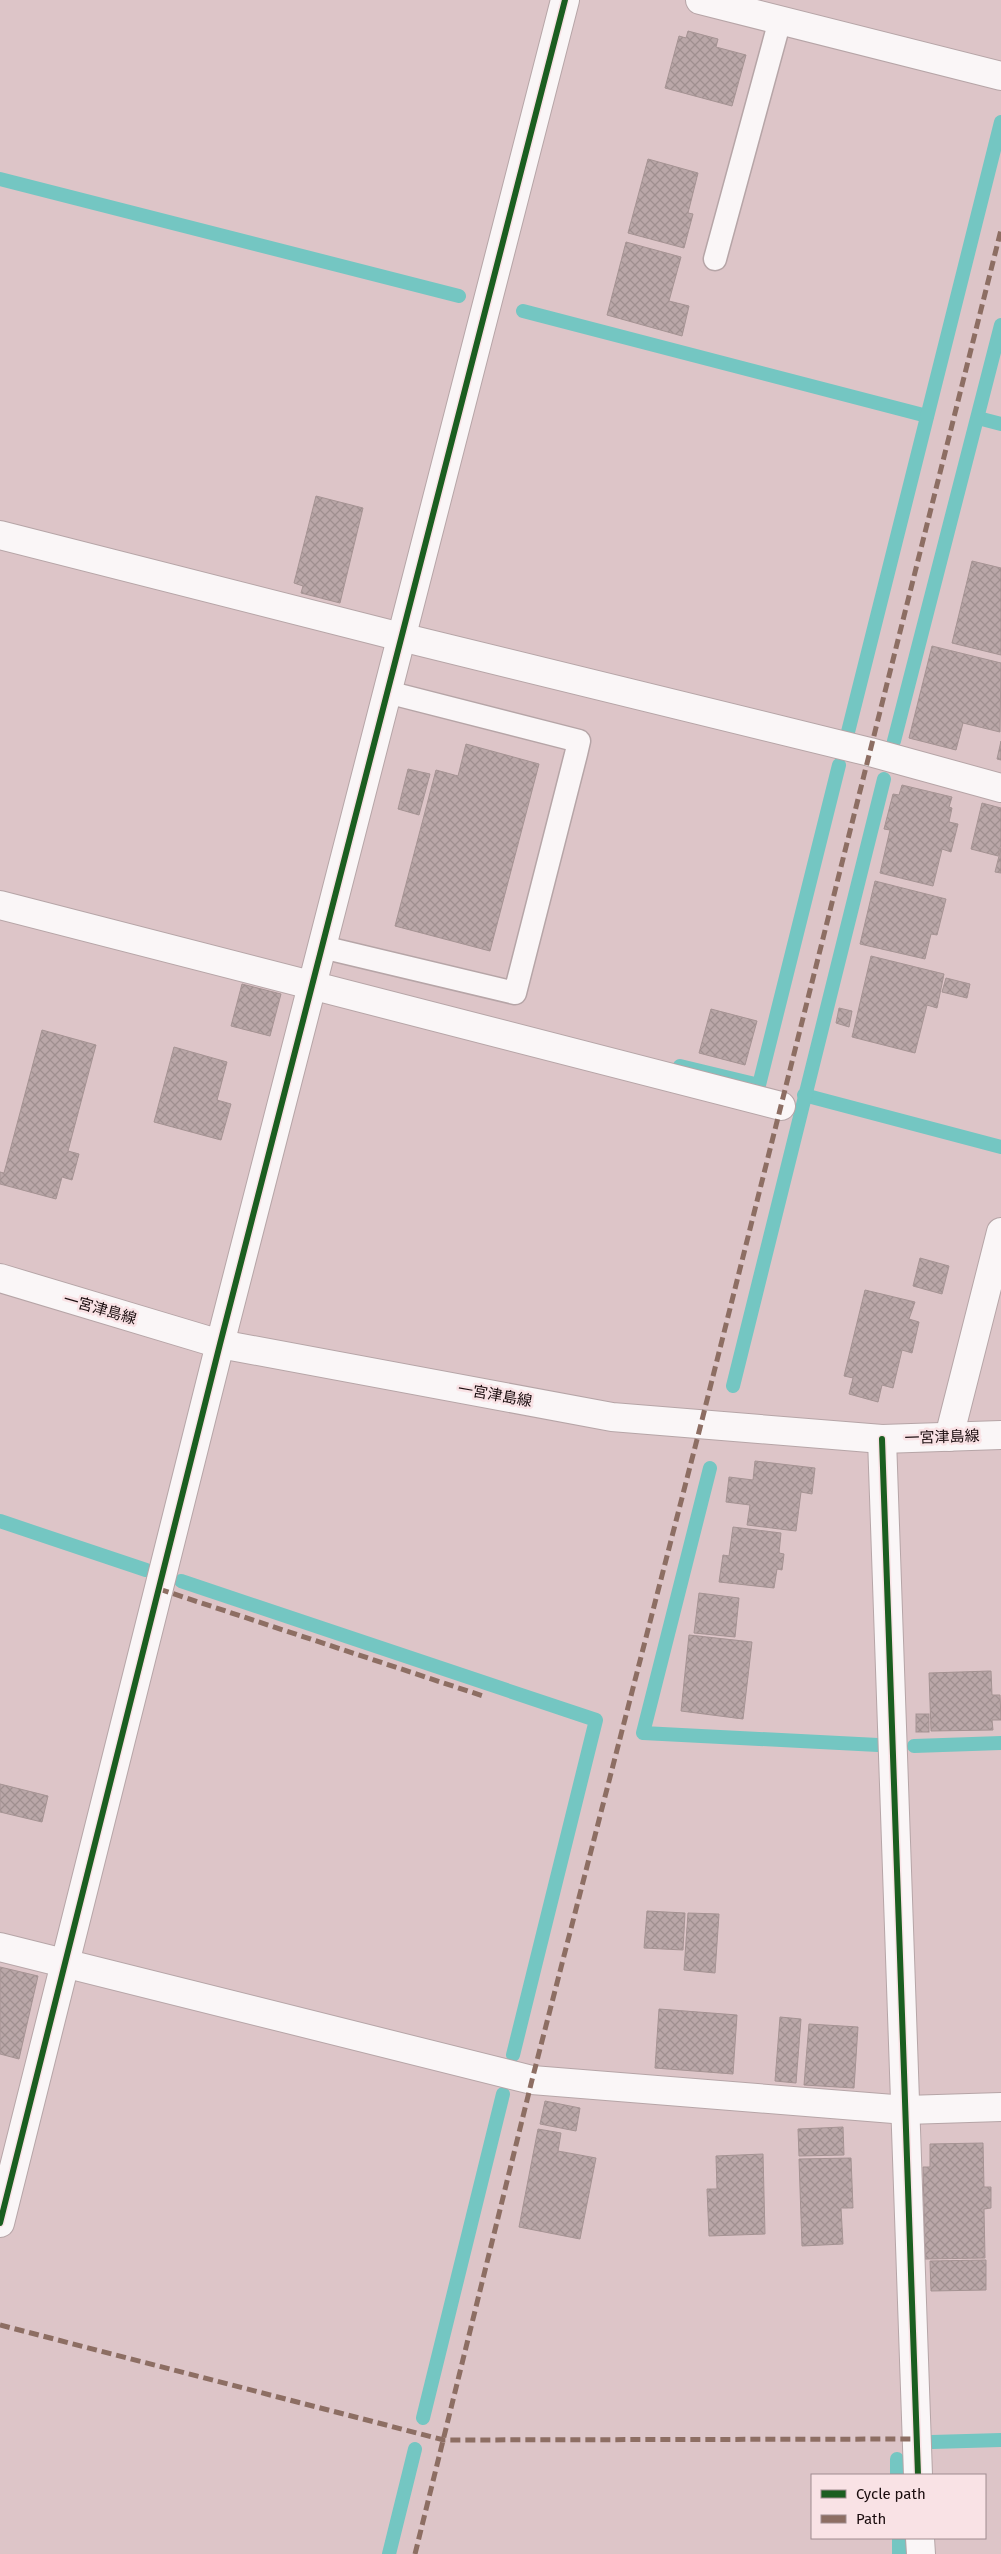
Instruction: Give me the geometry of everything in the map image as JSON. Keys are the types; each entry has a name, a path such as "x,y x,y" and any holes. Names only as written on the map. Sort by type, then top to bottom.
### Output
{"street":[{"path":"0,2223 220,1344 565,0"},
{"path":"700,0 1001,76"},
{"path":"0,535 401,637 870,752 1001,788"},
{"path":"0,906 781,1106"},
{"path":"949,1437 1001,1232"},
{"name":"一宮津島線","path":"0,1278 220,1344 612,1417 882,1439 1001,1435"},
{"path":"882,1439 918,2474"},
{"path":"0,1947 532,2080 906,2110 1001,2107"},
{"path":"920,2539 920,2554"}],"lane":[{"path":"715,259 780,20"},
{"path":"322,947 515,993 576,754 579,742 387,692"}],"building":[{"path":"688,31 718,39 716,47 746,55 732,106 665,88 679,36 686,38"},
{"path":"648,159 698,173 688,213 693,214 684,248 628,233"},
{"path":"626,242 681,257 669,301 689,306 682,336 607,315"},
{"path":"316,496 363,508 340,603 301,593 303,586 294,583"},
{"path":"972,561 1001,568 1001,655 952,643"},
{"path":"932,646 1001,663 1000,732 963,723 956,750 909,738"},
{"path":"1001,741 1001,760 997,759"},
{"path":"466,744 539,764 490,951 395,926 436,770 458,776"},
{"path":"408,769 430,774 419,815 398,809"},
{"path":"902,785 952,797 949,807 952,808 949,822 958,824 951,852 942,849 933,886 880,873 890,830 884,829 893,794 899,795"},
{"path":"982,803 1001,808 1001,844 998,856 971,849"},
{"path":"1001,848 1001,873 995,872"},
{"path":"875,881 946,899 937,935 931,934 925,959 860,944"},
{"path":"871,956 944,974 937,1008 927,1005 915,1053 852,1037"},
{"path":"946,978 970,984 967,998 942,992"},
{"path":"242,984 281,994 270,1036 231,1026"},
{"path":"839,1008 852,1011 849,1027 836,1023"},
{"path":"711,1009 757,1021 745,1065 699,1053"},
{"path":"42,1030 96,1045 68,1151 79,1154 72,1180 62,1177 56,1199 0,1184 0,1172 4,1173"},
{"path":"174,1047 227,1062 217,1100 231,1104 221,1140 154,1122"},
{"path":"920,1258 949,1266 942,1294 913,1286"},
{"path":"865,1290 915,1302 909,1319 919,1322 912,1353 902,1350 893,1388 882,1385 878,1402 849,1394 853,1378 844,1376"},
{"path":"755,1461 815,1468 812,1494 801,1492 796,1531 747,1525 750,1505 726,1502 729,1477 753,1480"},
{"path":"733,1527 781,1533 779,1553 784,1554 782,1570 777,1569 774,1588 719,1582 723,1555 729,1556"},
{"path":"699,1593 739,1598 735,1637 694,1633"},
{"path":"689,1635 752,1642 743,1719 681,1711"},
{"path":"991,1671 992,1695 1000,1695 1001,1720 992,1720 993,1730 931,1731 929,1673"},
{"path":"916,1714 929,1714 929,1732 916,1732"},
{"path":"0,1784 48,1796 42,1822 0,1812"},
{"path":"647,1911 685,1913 683,1950 644,1948"},
{"path":"688,1913 719,1914 715,1973 684,1970"},
{"path":"0,1967 38,1976 19,2059 0,2054"},
{"path":"659,2009 737,2015 733,2074 655,2068"},
{"path":"780,2017 801,2019 796,2083 775,2081"},
{"path":"809,2024 858,2027 854,2088 804,2085"},
{"path":"545,2101 580,2108 576,2131 540,2124"},
{"path":"843,2127 844,2155 799,2156 798,2129"},
{"path":"538,2129 561,2133 558,2151 596,2158 580,2239 519,2227"},
{"path":"983,2143 984,2187 991,2187 991,2208 984,2209 985,2258 925,2259 923,2167 930,2167 930,2144"},
{"path":"763,2154 765,2234 709,2236 707,2189 717,2189 716,2156"},
{"path":"851,2158 853,2208 841,2208 843,2244 802,2246 799,2159"},
{"path":"986,2260 986,2290 931,2291 930,2261"}],"waterway":[{"path":"848,732 1001,122"},
{"path":"0,179 459,296"},
{"path":"523,311 927,416"},
{"path":"894,741 1001,325"},
{"path":"978,418 1001,424"},
{"path":"680,1066 759,1085 839,765"},
{"path":"733,1386 884,779"},
{"path":"804,1095 1001,1147"},
{"path":"710,1468 643,1733 878,1745"},
{"path":"0,1521 146,1570"},
{"path":"181,1581 596,1720 513,2055"},
{"path":"914,1746 1001,1743"},
{"path":"423,2418 503,2094"},
{"path":"932,2442 1001,2440"},
{"path":"389,2554 415,2449"},
{"path":"897,2459 897,2474"},
{"path":"899,2539 899,2554"}],"marked path":[{"path":"415,2554 532,2080 701,1424 1001,230"},
{"path":"159,1589 483,1696"},
{"path":"0,2325 444,2440 917,2439"}],"cycle path":[{"path":"0,2223 220,1344 565,0"},
{"path":"882,1439 918,2474"}]}
